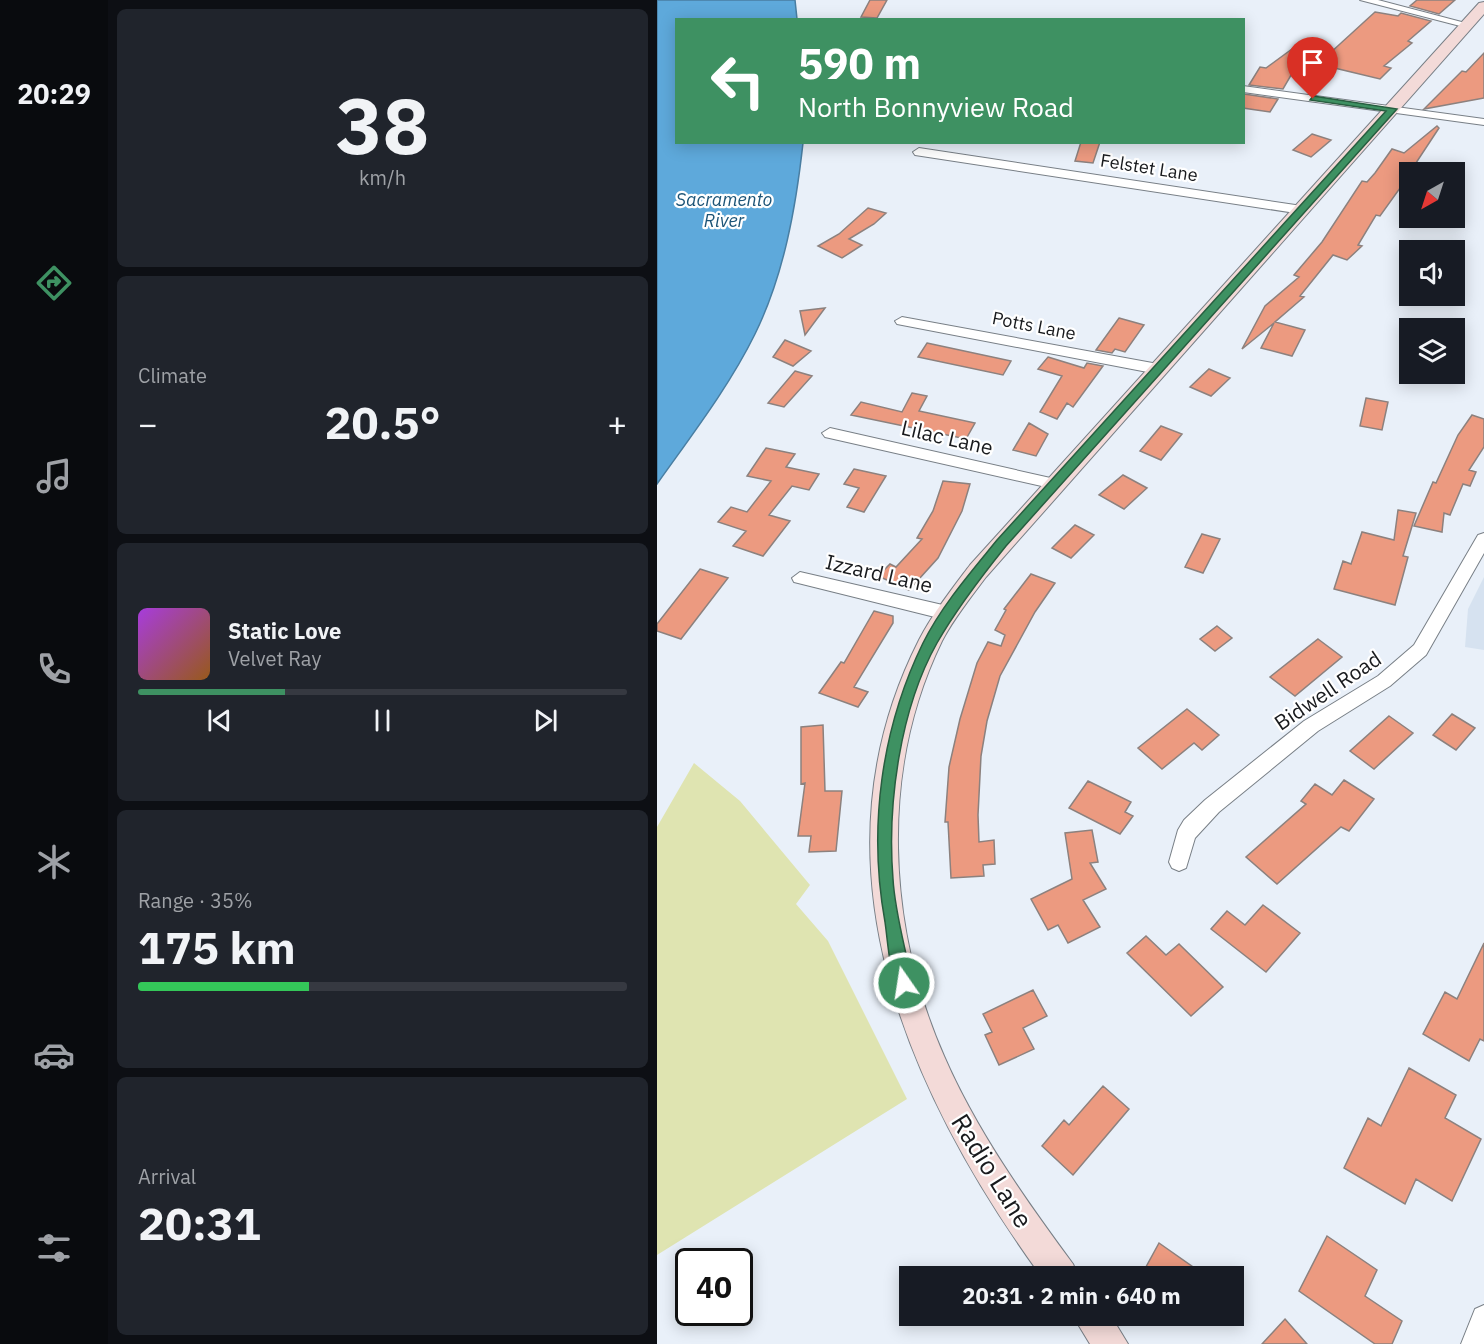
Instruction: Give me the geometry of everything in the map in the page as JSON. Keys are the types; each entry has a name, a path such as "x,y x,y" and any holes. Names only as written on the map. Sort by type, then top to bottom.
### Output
{"street":[{"path":"1365,0 1468,25"},
{"name":"Radio Lane","path":"1054,1266 1014,1209 973,1143 931,1062 904,983 893,936 885,880 884,833 891,763 907,699 930,644 947,613 978,571 1484,6"},
{"path":"1245,89 1484,122"},
{"name":"Felstet Lane","path":"919,152 1302,210"},
{"name":"Potts Lane","path":"902,321 1158,369"},
{"name":"Lilac Lane","path":"830,433 1055,484"},
{"name":"Bidwell Road","path":"1179,862 1181,849 1191,826 1212,806 1311,726 1384,681 1416,655 1427,641 1484,539"},
{"name":"Izzard Lane","path":"800,578 947,613"},
{"path":"1474,1344 1484,1318"},
{"path":"1098,1326 1111,1344"}],"shaded area":[{"path":"1484,577 1484,650 1465,647 1468,609"}],"green space":[{"path":"694,763 740,801 810,885 796,904 828,941 907,1099 657,1255 657,827"}],"water":[{"name":"Sacramento River","path":"657,0 795,0 797,18 675,18 675,144 803,144 797,192 787,240 765,311 745,354 709,411 657,484"}],"building":[{"path":"870,0 887,0 877,18 861,17"},
{"path":"1417,0 1455,0 1439,14 1410,6"},
{"path":"1375,12 1398,16 1401,13 1431,21 1408,41 1412,43 1384,66 1391,68 1380,79 1318,64"},
{"path":"1292,49 1313,55 1294,70 1283,89 1249,85 1260,67 1266,68"},
{"path":"1484,53 1484,98 1424,109 1462,71 1466,72"},
{"path":"1245,94 1278,99 1270,112 1245,108"},
{"path":"1437,126 1439,128 1417,162 1399,162 1399,189 1380,216 1376,215 1358,245 1362,246 1347,260 1333,255 1300,296 1304,297 1275,322 1305,330 1292,356 1261,348 1274,323 1242,349 1265,306 1299,277 1294,275 1322,242 1362,181 1367,182 1392,149 1404,153"},
{"path":"1312,134 1331,140 1311,157 1293,150"},
{"path":"1080,144 1099,144 1093,163 1075,161"},
{"path":"868,208 886,213 874,224 849,239 862,245 842,258 818,246 839,234"},
{"path":"825,308 805,335 800,311"},
{"path":"1119,318 1144,325 1125,352 1115,349 1112,353 1096,350"},
{"path":"785,340 811,351 793,366 773,357"},
{"path":"927,343 1011,361 1003,375 918,357"},
{"path":"1048,357 1084,368 1087,363 1103,366 1073,407 1067,403 1057,419 1040,412 1062,376 1038,369"},
{"path":"1209,369 1230,378 1211,396 1190,387"},
{"path":"795,371 812,376 784,407 768,403"},
{"path":"912,393 927,396 919,411 975,423 966,439 851,415 861,402 902,412"},
{"path":"1366,398 1388,402 1382,430 1360,426"},
{"path":"1472,415 1484,419 1484,447 1469,470 1476,472 1470,486 1463,484 1450,515 1444,513 1442,532 1414,526 1433,482 1436,483 1458,435"},
{"path":"1029,423 1048,434 1036,456 1013,450"},
{"path":"1161,426 1182,434 1161,460 1140,451"},
{"path":"766,448 795,454 786,467 819,474 809,490 792,486 769,515 790,521 763,556 733,546 746,531 718,522 731,507 747,512 771,481 747,476"},
{"path":"854,469 886,476 864,512 847,507 859,488 844,484"},
{"path":"1123,475 1147,488 1124,509 1099,495"},
{"path":"943,481 970,484 962,511 938,558 909,590 878,576 890,564 896,567 922,539 917,538 933,511"},
{"path":"1398,510 1416,513 1403,556 1408,557 1395,605 1334,589 1343,561 1351,564 1362,532 1394,540"},
{"path":"1075,525 1094,535 1071,558 1052,548"},
{"path":"1202,534 1220,539 1203,573 1185,567"},
{"path":"700,569 728,578 681,639 657,631 657,624"},
{"path":"1031,574 1055,583 1035,612 1000,676 987,721 981,756 979,842 994,840 995,864 983,865 984,876 951,878 948,822 945,822 949,767 960,719 977,663 988,642 1001,646 1005,635 995,630 1006,610 1004,609"},
{"path":"874,611 893,616 893,623 854,687 868,692 858,707 819,693 841,662 844,663"},
{"path":"1217,626 1232,638 1215,651 1200,639"},
{"path":"1318,639 1342,657 1295,696 1270,677"},
{"path":"1187,709 1219,735 1202,750 1194,743 1162,769 1138,748"},
{"path":"1452,714 1475,728 1456,750 1433,735"},
{"path":"1389,716 1413,733 1374,769 1350,751"},
{"path":"823,725 825,791 842,791 836,851 809,852 811,836 798,836 805,783 801,784 801,727"},
{"path":"1344,780 1374,799 1349,831 1341,827 1277,884 1246,857 1306,804 1301,801 1315,784 1332,795"},
{"path":"1088,781 1131,802 1125,812 1133,816 1120,834 1069,808"},
{"path":"1092,830 1098,862 1090,863 1106,889 1083,900 1100,927 1068,943 1058,925 1048,930 1031,899 1072,879 1065,833"},
{"path":"1263,905 1300,933 1266,972 1211,929 1227,911 1245,925"},
{"path":"1146,936 1166,955 1179,944 1223,987 1191,1016 1127,953"},
{"path":"1484,943 1484,1041 1480,1039 1469,1061 1423,1034 1445,992 1457,999"},
{"path":"1033,990 1047,1016 1023,1028 1034,1049 999,1065 985,1035 992,1032 983,1014"},
{"path":"1409,1068 1456,1095 1445,1118 1481,1139 1452,1201 1416,1179 1405,1204 1344,1168 1368,1118 1381,1126"},
{"path":"1103,1086 1129,1109 1073,1175 1042,1146 1064,1120 1069,1125"},
{"path":"1327,1236 1377,1270 1365,1296 1402,1321 1392,1344 1375,1344 1299,1291"},
{"path":"1159,1243 1192,1266 1146,1266"},
{"path":"1285,1319 1307,1344 1262,1344"}],"route":[{"path":"904,983 893,936 885,880 884,833 886,796 894,747 915,676 938,628 978,571 1393,109 1313,99"}]}
